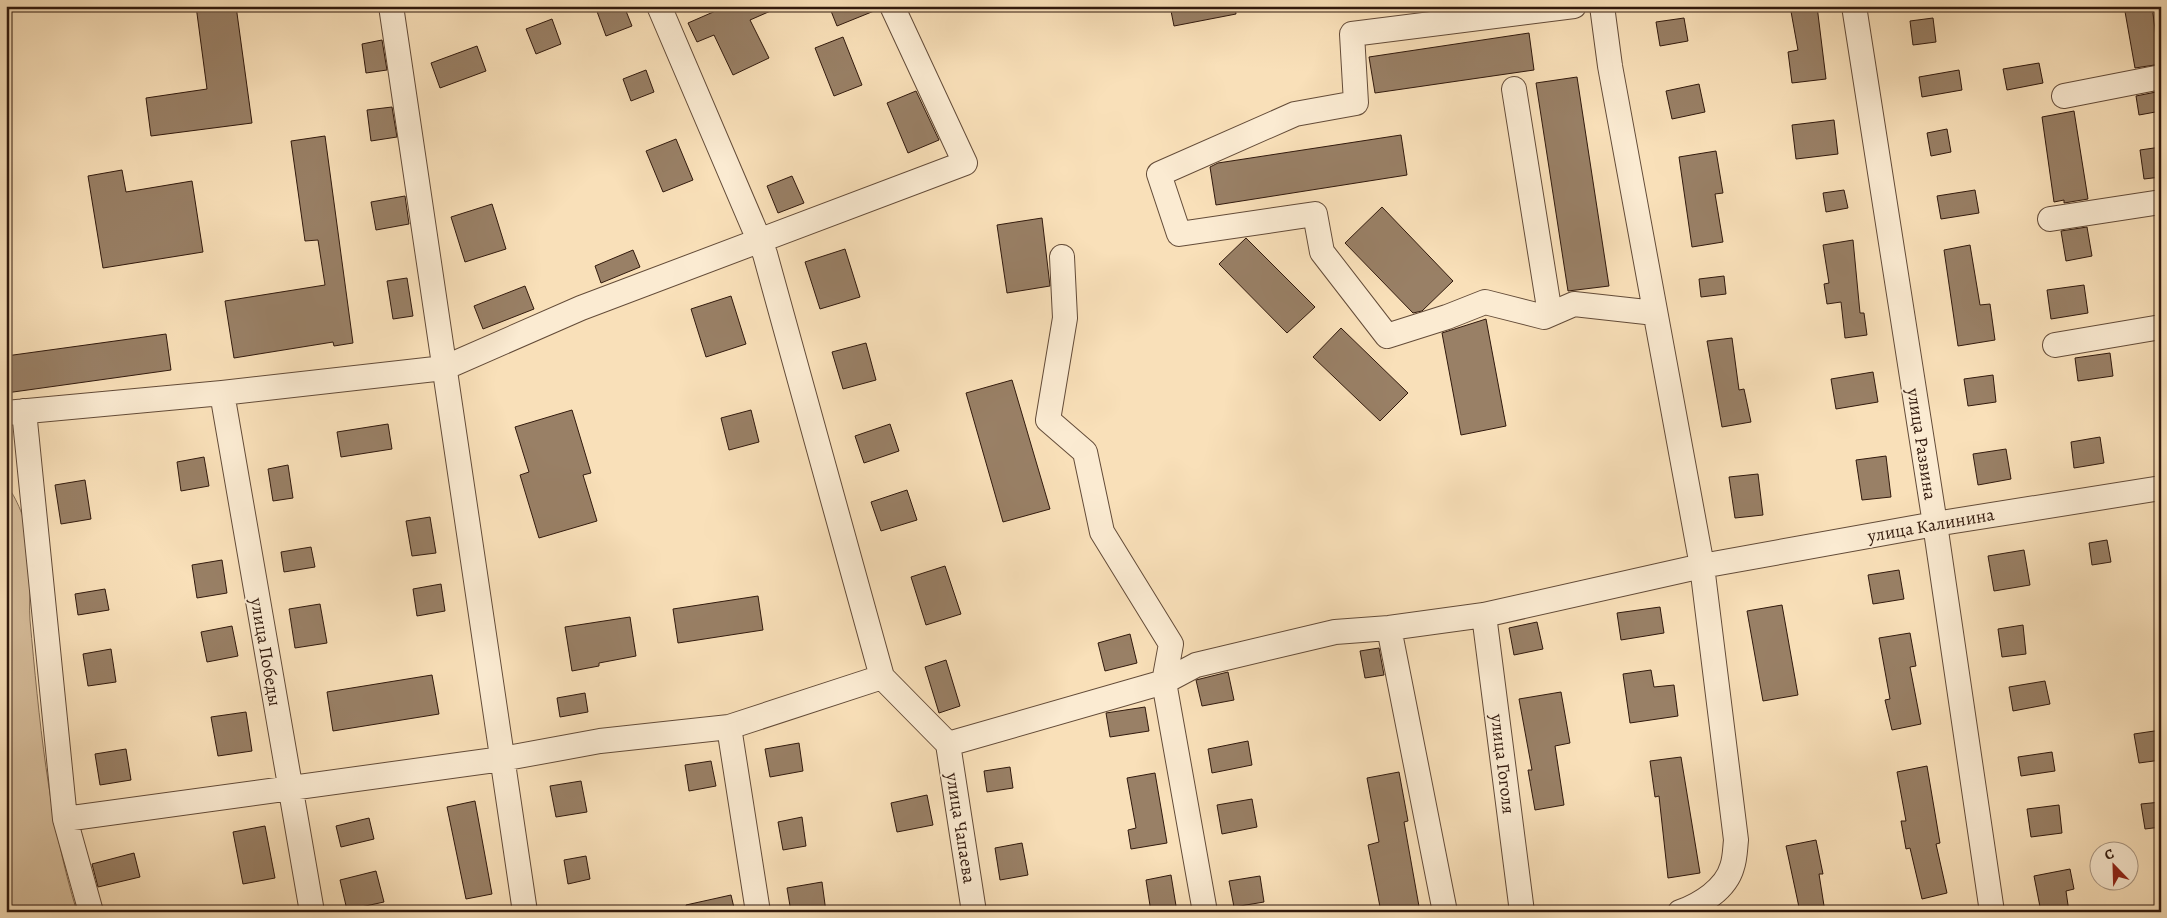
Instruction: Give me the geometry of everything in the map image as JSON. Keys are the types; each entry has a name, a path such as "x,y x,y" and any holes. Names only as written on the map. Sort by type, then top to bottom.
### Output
{"street":[{"path":"391,6 526,912"},
{"path":"659,6 765,254 882,677 948,744"},
{"path":"91,912 65,819 15,412 222,393 444,368 581,308 965,163 892,6"},
{"path":"1574,6 1352,34 1356,103 1295,114 1159,174 1179,234 1314,214 1322,252 1386,336 1447,317 1485,302 1544,317 1574,304 1655,312"},
{"path":"1602,6 1610,66 1702,566 1736,840 1732,869 1720,888 1701,902 1680,912"},
{"name":"улица Развина","path":"1854,6 1935,524 1992,912"},
{"path":"2064,96 2161,77"},
{"path":"1514,89 1550,314"},
{"path":"2050,219 2161,202"},
{"path":"1062,257 1065,318 1048,420 1085,452 1102,532 1171,644 1164,682 1205,912"},
{"path":"2056,345 2161,327"},
{"name":"улица Победы","path":"222,393 312,912"},
{"name":"улица Калинина","path":"948,744 1164,682 1196,665 1335,632 1389,628 1484,615 1702,566 1935,524 2161,488"},
{"name":"улица Гоголя","path":"1484,615 1522,912"},
{"path":"1389,628 1445,912"},
{"path":"65,819 502,759 600,741 729,727 882,677"},
{"path":"729,727 758,912"},
{"name":"улица Чапаева","path":"948,744 974,912"}],"shaded area":[{"path":"6,485 21,511 30,540 30,620 41,731 59,840 77,912 6,912"}],"building":[{"path":"196,6 236,6 252,123 151,136 146,98 207,89"},
{"path":"595,6 624,6 632,26 606,36"},
{"path":"727,6 782,6 750,20 769,58 733,75 714,35 697,42 688,23"},
{"path":"829,6 878,6 879,9 837,26"},
{"path":"1170,6 1235,6 1236,14 1174,26"},
{"path":"1790,6 1817,6 1826,79 1792,83 1788,52 1798,50"},
{"path":"2124,6 2152,6 2156,37 2161,37 2161,64 2135,68"},
{"path":"1684,18 1688,41 1660,46 1656,22"},
{"path":"1933,18 1936,42 1913,45 1910,21"},
{"path":"552,19 561,44 536,54 526,29"},
{"path":"1529,33 1534,70 1375,93 1369,57"},
{"path":"843,37 862,85 834,96 815,48"},
{"path":"382,40 387,70 366,73 362,44"},
{"path":"477,46 486,71 440,88 431,63"},
{"path":"2039,63 2043,83 2007,90 2003,69"},
{"path":"646,70 654,92 631,101 623,79"},
{"path":"1959,70 1962,90 1922,97 1919,77"},
{"path":"1577,77 1609,286 1568,291 1536,83"},
{"path":"1699,84 1705,112 1672,119 1666,91"},
{"path":"916,91 939,140 908,153 887,103"},
{"path":"2161,91 2161,111 2139,115 2136,96"},
{"path":"392,107 397,137 371,141 367,110"},
{"path":"2074,111 2088,199 2064,203 2064,200 2054,202 2042,117"},
{"path":"1834,120 1838,154 1796,159 1792,125"},
{"path":"1947,129 1951,152 1931,156 1927,133"},
{"path":"1401,135 1407,175 1216,205 1210,167 1218,163"},
{"path":"325,136 353,343 334,346 333,342 234,358 225,301 325,285 318,240 305,241 291,141"},
{"path":"676,139 693,180 663,192 646,151"},
{"path":"2161,147 2161,177 2144,179 2140,150"},
{"path":"1716,151 1723,193 1715,194 1723,242 1692,247 1679,157"},
{"path":"122,170 126,192 192,181 203,252 103,268 88,176"},
{"path":"792,176 804,203 778,213 767,186"},
{"path":"1844,190 1848,208 1826,212 1823,193"},
{"path":"1975,190 1979,213 1941,219 1937,196"},
{"path":"405,196 409,224 376,230 371,202"},
{"path":"492,204 506,249 465,262 451,217"},
{"path":"1382,207 1453,281 1422,311 1413,313 1345,243"},
{"path":"1042,218 1050,286 1007,293 997,225"},
{"path":"2087,227 2092,256 2066,261 2061,231"},
{"path":"1246,238 1315,307 1287,333 1219,264"},
{"path":"1853,240 1860,313 1864,313 1867,335 1845,338 1841,302 1827,304 1824,284 1829,283 1823,245"},
{"path":"1970,245 1980,305 1990,304 1995,340 1958,346 1944,250"},
{"path":"845,249 860,297 820,309 805,262"},
{"path":"633,250 640,267 601,283 595,266"},
{"path":"1724,276 1726,294 1701,297 1699,279"},
{"path":"407,278 413,316 393,319 387,281"},
{"path":"2084,285 2088,313 2051,319 2047,290"},
{"path":"525,286 534,309 483,329 474,306"},
{"path":"731,296 746,344 706,357 691,309"},
{"path":"1486,319 1506,426 1461,435 1442,333"},
{"path":"1341,328 1408,393 1380,421 1313,357"},
{"path":"166,334 171,370 6,393 6,356"},
{"path":"1732,338 1739,390 1744,389 1751,422 1722,427 1707,341"},
{"path":"866,343 876,380 843,389 832,352"},
{"path":"2110,353 2113,376 2078,381 2075,358"},
{"path":"1873,372 1878,402 1836,409 1831,379"},
{"path":"1993,375 1996,402 1968,406 1964,379"},
{"path":"1012,380 1050,509 1003,522 966,393"},
{"path":"572,410 591,473 583,475 597,521 539,538 520,475 529,472 515,427"},
{"path":"751,410 759,442 729,450 721,418"},
{"path":"388,424 392,449 341,457 337,432"},
{"path":"890,424 899,451 864,463 855,436"},
{"path":"2100,437 2104,463 2074,468 2071,442"},
{"path":"2006,449 2011,479 1978,485 1973,454"},
{"path":"1886,456 1891,497 1862,500 1856,460"},
{"path":"204,457 209,486 181,491 177,462"},
{"path":"288,465 293,498 273,501 268,469"},
{"path":"1758,474 1763,515 1735,518 1729,477"},
{"path":"85,480 91,519 61,524 55,485"},
{"path":"907,490 917,520 881,531 871,502"},
{"path":"430,517 436,553 412,556 406,521"},
{"path":"2107,540 2111,562 2092,565 2089,543"},
{"path":"311,547 315,567 284,572 281,552"},
{"path":"2024,550 2030,585 1994,591 1988,556"},
{"path":"222,560 227,593 197,598 192,565"},
{"path":"945,566 961,614 926,625 911,577"},
{"path":"1899,570 1904,599 1873,604 1868,575"},
{"path":"441,584 445,611 417,616 413,589"},
{"path":"105,589 109,610 78,615 75,594"},
{"path":"758,596 763,630 678,643 673,609"},
{"path":"320,604 327,643 295,648 289,609"},
{"path":"1782,605 1798,695 1763,701 1747,611"},
{"path":"1660,607 1664,633 1621,640 1617,613"},
{"path":"630,617 636,656 599,663 599,666 572,671 565,627"},
{"path":"1537,622 1543,649 1514,655 1509,628"},
{"path":"2023,625 2026,654 2002,657 1998,629"},
{"path":"232,626 238,656 207,662 201,632"},
{"path":"1910,633 1916,666 1910,667 1921,724 1892,730 1885,700 1890,699 1879,638"},
{"path":"1130,634 1137,663 1105,671 1098,643"},
{"path":"1379,648 1384,675 1365,678 1360,651"},
{"path":"111,649 116,682 88,686 83,654"},
{"path":"946,660 960,706 939,713 925,667"},
{"path":"1651,670 1654,687 1674,685 1678,716 1630,723 1623,674"},
{"path":"1228,672 1234,700 1202,706 1196,680"},
{"path":"432,675 439,714 333,731 327,692"},
{"path":"2045,681 2050,704 2013,711 2009,687"},
{"path":"1561,692 1570,743 1555,746 1564,805 1535,810 1528,770 1532,770 1519,699"},
{"path":"585,693 588,712 560,717 557,698"},
{"path":"1145,707 1149,731 1110,737 1106,713"},
{"path":"246,712 252,751 218,756 211,717"},
{"path":"2161,730 2161,760 2139,763 2134,734"},
{"path":"1248,741 1252,765 1212,773 1208,749"},
{"path":"799,743 803,771 770,777 765,749"},
{"path":"126,749 131,780 100,785 95,754"},
{"path":"2052,752 2055,771 2021,776 2018,757"},
{"path":"1681,757 1700,873 1668,878 1659,796 1655,797 1650,761"},
{"path":"711,761 716,786 689,791 685,765"},
{"path":"1927,766 1940,843 1936,844 1947,893 1922,899 1910,848 1906,849 1901,821 1906,821 1897,772"},
{"path":"1010,767 1013,788 987,792 984,771"},
{"path":"1399,772 1408,821 1404,822 1420,912 1381,912 1368,845 1379,842 1367,778"},
{"path":"1155,773 1167,843 1131,849 1128,830 1136,828 1127,778"},
{"path":"581,781 587,812 556,817 550,786"},
{"path":"927,795 933,825 897,832 891,803"},
{"path":"1252,799 1257,827 1222,834 1217,805"},
{"path":"475,801 492,894 466,899 447,807"},
{"path":"2161,802 2161,827 2145,829 2141,804"},
{"path":"2059,805 2062,833 2031,837 2027,809"},
{"path":"802,817 806,846 783,850 778,822"},
{"path":"369,818 374,839 341,847 336,826"},
{"path":"265,826 275,878 243,884 233,832"},
{"path":"1816,840 1823,874 1819,874 1825,912 1800,912 1786,846"},
{"path":"1022,843 1028,875 1000,880 995,848"},
{"path":"134,853 140,877 98,887 92,864"},
{"path":"586,856 590,879 568,884 564,860"},
{"path":"2070,869 2074,889 2066,891 2069,912 2041,912 2034,876"},
{"path":"376,871 384,902 347,910 340,880"},
{"path":"1171,875 1177,912 1151,912 1146,880"},
{"path":"1260,876 1264,902 1234,907 1229,881"},
{"path":"822,882 826,912 791,912 787,888"},
{"path":"731,895 735,912 687,912 686,905"}]}
